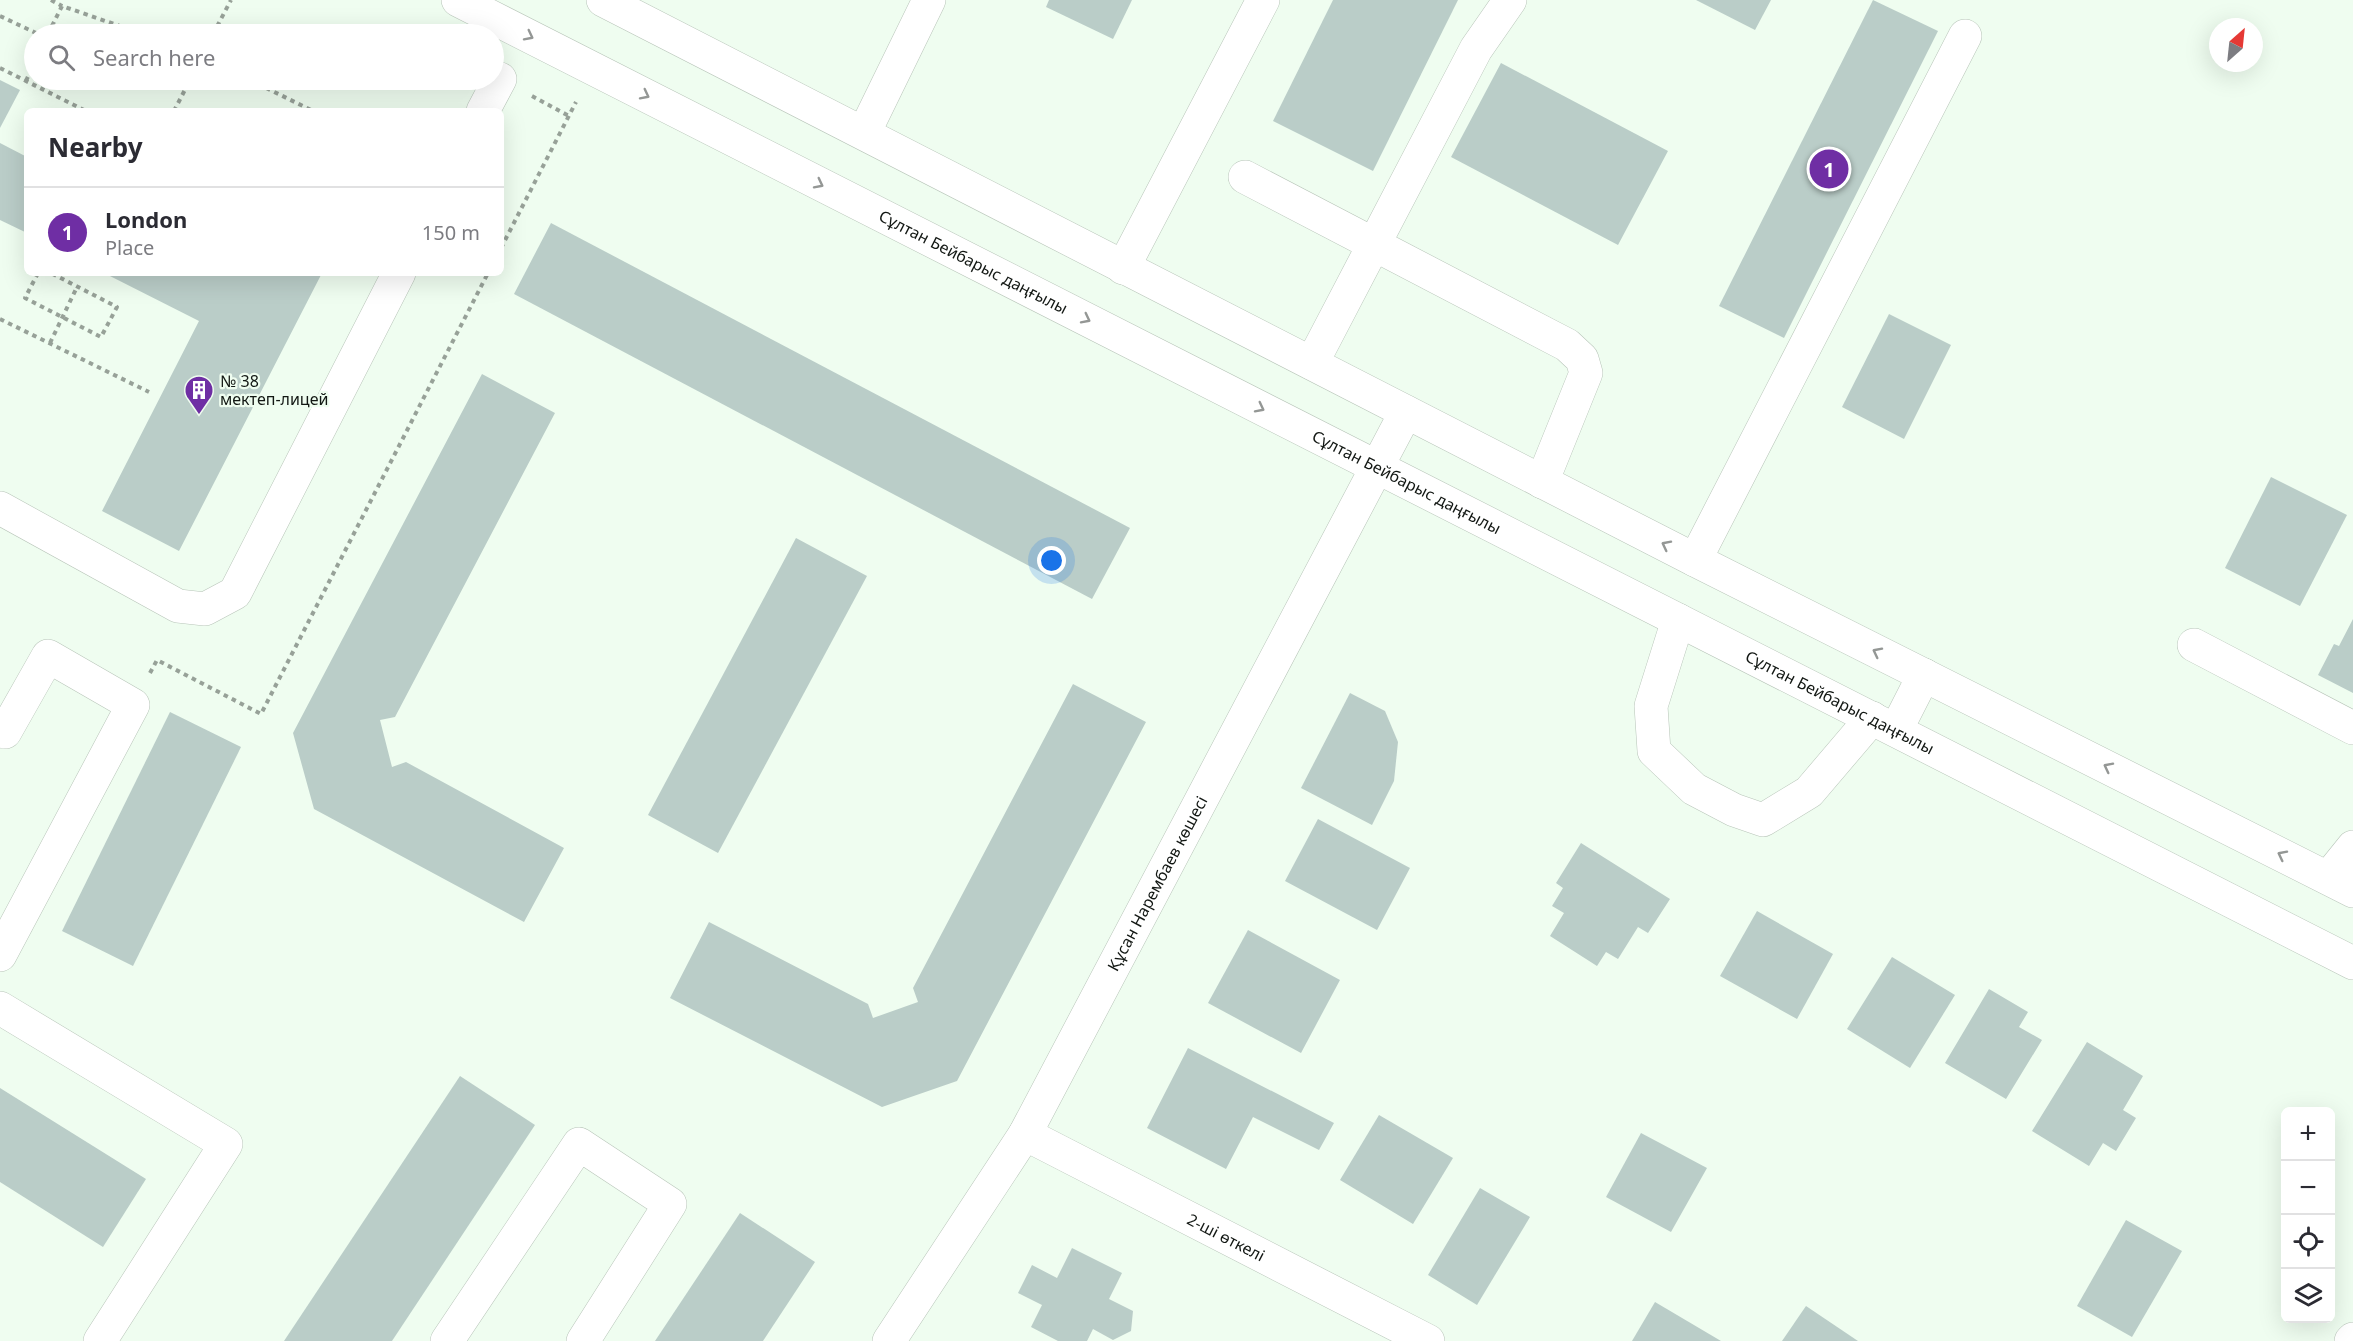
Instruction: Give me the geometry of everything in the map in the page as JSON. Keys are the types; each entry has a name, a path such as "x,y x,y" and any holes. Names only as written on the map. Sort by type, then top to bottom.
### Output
{"main road":[{"name":"Сұлтан Бейбарыс даңғылы","path":"458,0 2353,963"},
{"path":"603,0 1695,560 2340,884 2353,847"},
{"path":"864,134 929,0"},
{"path":"1123,268 1263,0"},
{"path":"1312,363 1476,49 1510,0"},
{"path":"1695,560 1965,36"},
{"path":"485,108 494,90"},
{"path":"1245,177 1567,345 1582,359 1586,373 1542,482"},
{"path":"0,508 178,606 205,609 235,593 397,276"},
{"name":"Құсан Нарембаев көшесі","path":"888,1341 1025,1134 1406,412"},
{"path":"1678,620 1651,706 1654,751 1694,789 1734,810 1763,820 1809,792 1884,724 1924,675"},
{"path":"2194,645 2353,728"},
{"path":"0,955 133,705 48,656 2,734"},
{"path":"0,1008 226,1144 100,1341"},
{"name":"2-ші өткелі","path":"1025,1134 1428,1341"},
{"path":"447,1341 579,1144 670,1204 583,1341"}],"path":[{"path":"51,0 114,24"},
{"path":"218,24 228,1"},
{"path":"53,24 62,6"},
{"path":"0,16 24,27"},
{"path":"0,68 24,80"},
{"path":"504,242 593,69"},
{"path":"44,90 80,108"},
{"path":"176,108 185,90"},
{"path":"270,90 307,108"},
{"path":"36,276 25,298 101,337 117,307 57,276"},
{"path":"133,705 157,660 261,714 486,276"},
{"path":"50,343 77,287"},
{"path":"0,319 149,392"}],"building":[{"path":"1049,0 1132,0 1113,39 1046,7"},
{"path":"1333,0 1458,0 1373,171 1273,121"},
{"path":"1696,0 1771,0 1755,30"},
{"path":"1873,0 1938,31 1784,338 1719,306"},
{"path":"1501,63 1668,151 1618,245 1451,157"},
{"path":"0,80 20,90 0,128"},
{"path":"0,143 24,155 24,232 0,220"},
{"path":"551,223 1130,528 1092,599 514,294"},
{"name":"№ 38 мектеп-лицей","path":"110,276 320,276 179,551 102,511 199,321"},
{"path":"1889,314 1951,345 1904,439 1842,407"},
{"path":"482,374 555,413 395,717 380,720 392,767 406,762 564,848 524,922 314,809 293,733"},
{"path":"2271,477 2347,515 2300,606 2225,568"},
{"path":"796,538 867,576 718,853 648,815"},
{"path":"2353,619 2353,693 2318,675 2334,644 2339,646"},
{"path":"1073,684 1146,722 957,1081 882,1107 670,998 709,922 868,1004 873,1018 918,1002 913,988"},
{"path":"1350,693 1385,711 1398,742 1394,781 1372,825 1301,788"},
{"path":"170,712 241,747 133,966 62,931"},
{"path":"1318,819 1410,868 1377,930 1285,881"},
{"path":"1581,843 1670,899 1648,933 1638,927 1618,959 1606,952 1597,966 1550,936 1564,913 1552,906 1563,888 1556,883"},
{"path":"1757,911 1833,954 1797,1019 1720,976"},
{"path":"1248,930 1340,980 1301,1053 1208,1003"},
{"path":"1892,957 1955,995 1910,1068 1847,1029"},
{"path":"1989,989 2028,1012 2019,1027 2042,1040 2006,1099 1945,1063"},
{"path":"2087,1042 2143,1076 2123,1110 2136,1118 2116,1151 2103,1143 2089,1166 2032,1131"},
{"path":"1188,1048 1334,1123 1319,1150 1253,1117 1226,1169 1147,1128"},
{"path":"460,1076 535,1125 392,1341 284,1341"},
{"path":"0,1088 146,1179 103,1247 0,1182"},
{"path":"1379,1115 1453,1158 1413,1224 1340,1180"},
{"path":"1641,1133 1707,1168 1671,1232 1606,1197"},
{"path":"1480,1188 1530,1217 1477,1305 1428,1275"},
{"path":"740,1213 815,1262 763,1341 655,1341"},
{"path":"2126,1220 2182,1251 2132,1337 2077,1306"},
{"path":"1072,1248 1122,1273 1109,1299 1133,1311 1131,1331 1113,1340 1093,1329 1087,1341 1058,1341 1031,1327 1042,1305 1018,1293 1032,1265 1057,1278"},
{"path":"1655,1302 1721,1341 1632,1341"},
{"path":"1806,1306 1858,1341 1782,1341"}],"place":[{"name":"London","path":"1829,169"},
{"name":"№ 38 мектеп-лицей","path":"199,416"}]}
